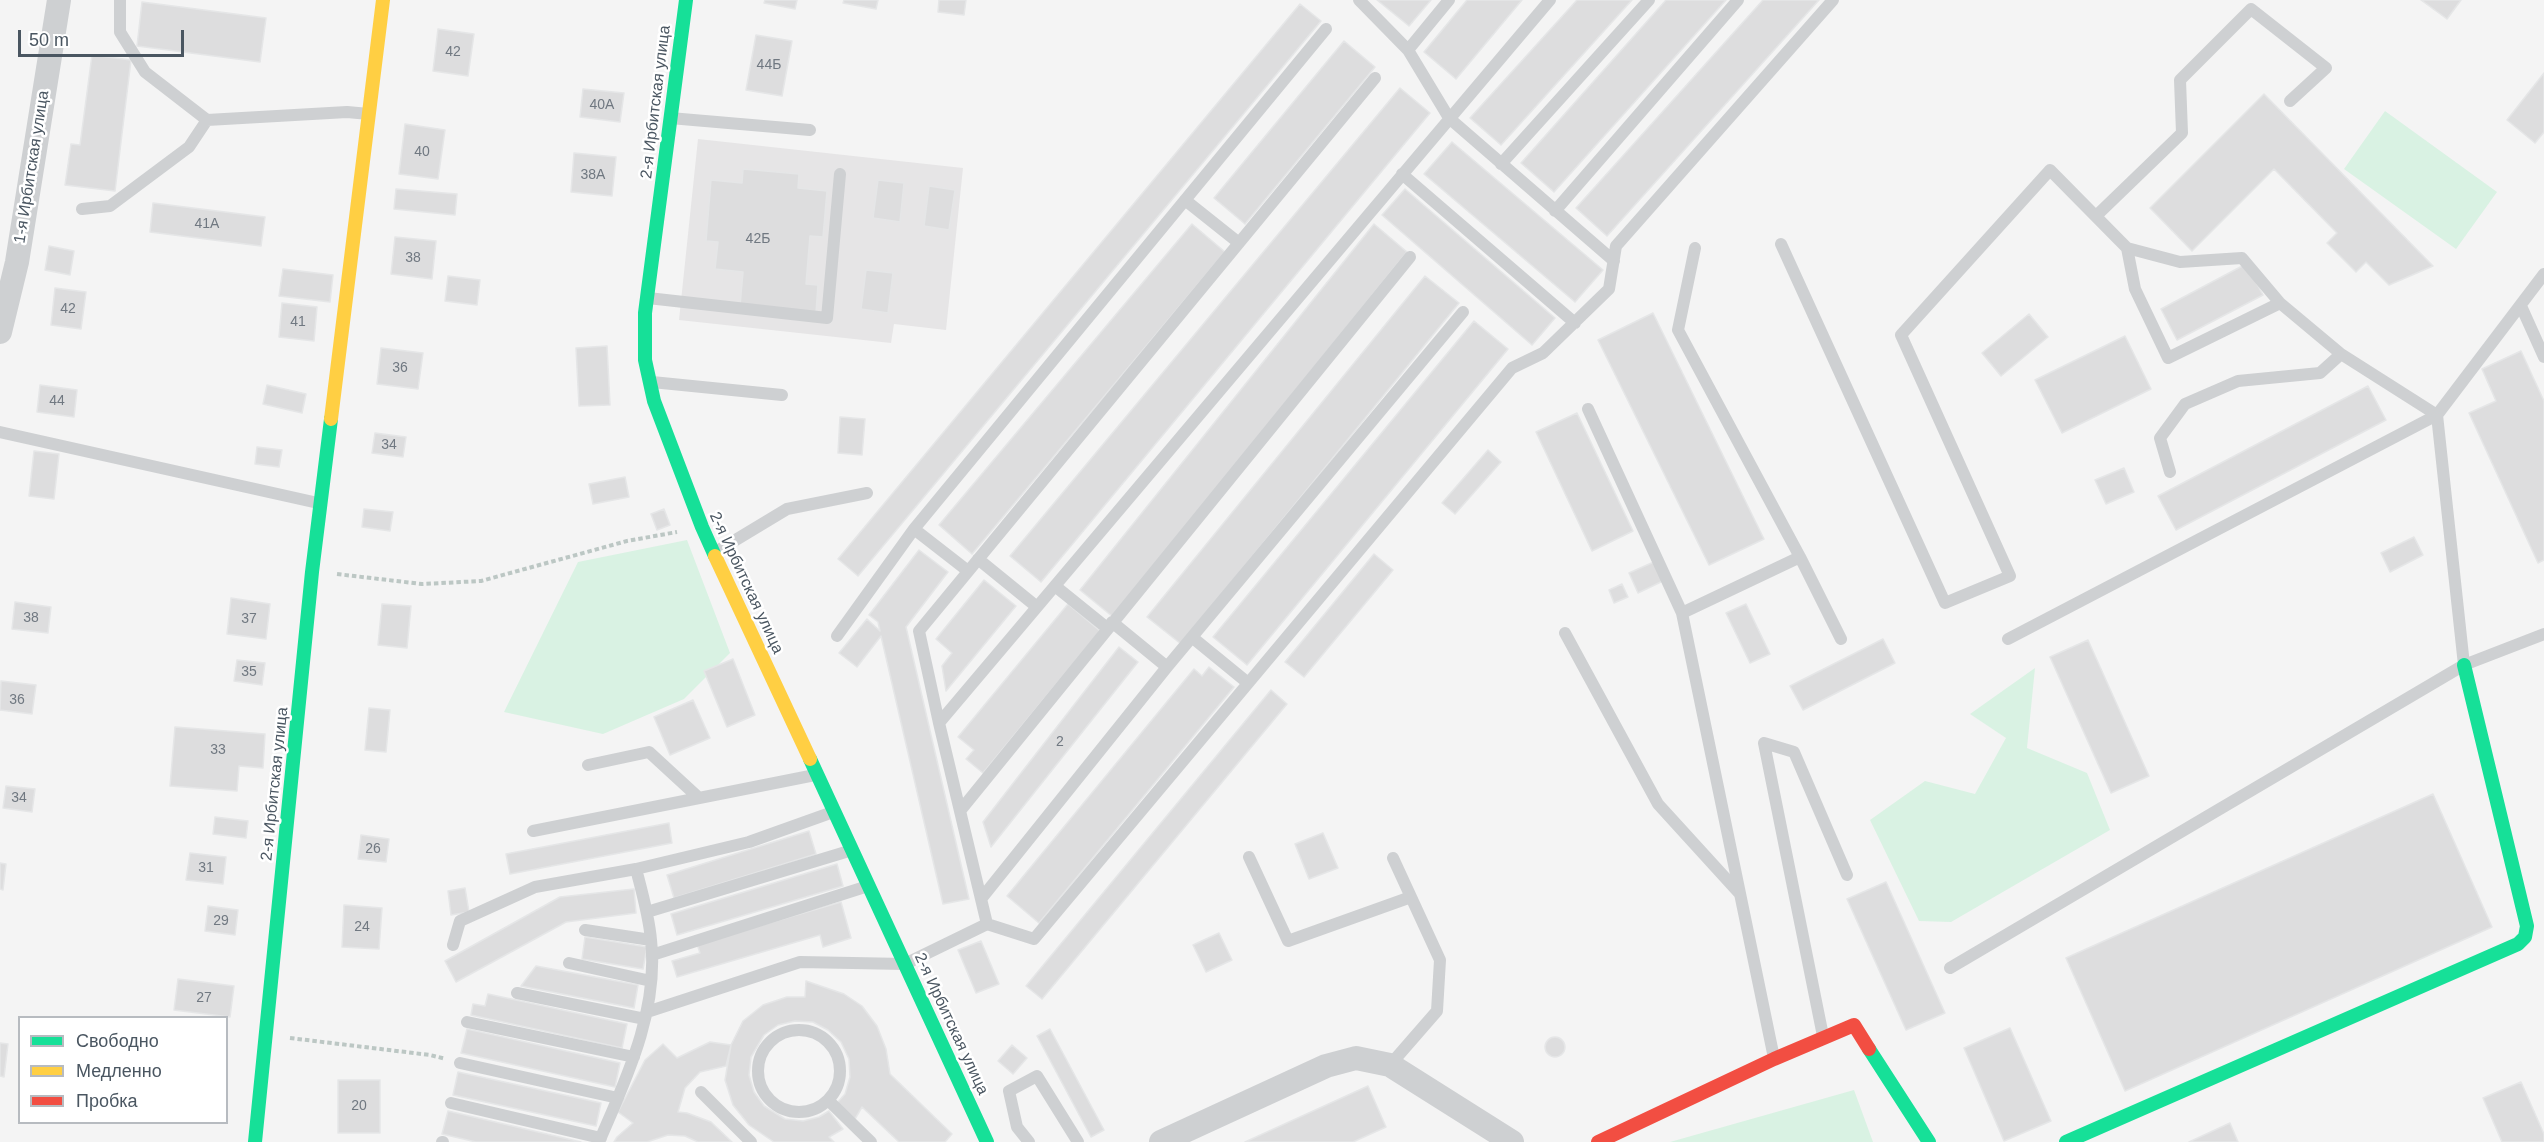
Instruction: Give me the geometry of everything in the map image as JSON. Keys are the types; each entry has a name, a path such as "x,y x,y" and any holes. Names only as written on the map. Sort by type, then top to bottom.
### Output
{"street":[{"name":"1-я Ирбитская улица","path":"0,332 18,262 59,0"},
{"name":"2-я Ирбитская улица","path":"255,1142 312,572 383,0"},
{"name":"2-я Ирбитская улица","path":"686,0 647,298 645,360 654,401 702,527 905,964 977,1130 987,1142"},
{"path":"2066,1142 2518,944 2525,937 2527,926 2464,665"},
{"path":"1598,1142 1774,1059 1854,1025 1929,1142"},
{"path":"1161,1142 1326,1066 1356,1058 1390,1065 1512,1142"}],"lane":[{"path":"120,0 120,32 145,72 207,120 347,112 370,114"},
{"path":"1359,0 1408,50 1449,118 1614,261"},
{"path":"1408,50 1449,0"},
{"path":"939,723 1550,0"},
{"path":"1501,164 1648,0"},
{"path":"1556,211 1738,0"},
{"path":"517,993 646,1016 800,962 905,964 987,924 1034,939 1512,368 1543,353 1609,289 1616,246 1833,0"},
{"path":"2096,216 2182,133 2180,80 2251,9 2326,68 2290,101"},
{"path":"837,636 914,529 1326,29"},
{"path":"987,924 919,631 1375,78"},
{"path":"670,118 810,130"},
{"path":"82,209 110,206 189,147 207,120"},
{"path":"1781,244 1945,603 2010,576 1900,335 2050,170 2127,248 2180,262 2242,258 2280,303 2341,354 2437,415"},
{"path":"647,298 827,318 840,174"},
{"path":"1402,174 1575,323"},
{"path":"1185,200 1239,243"},
{"path":"1695,248 1678,330 1800,557 1841,639"},
{"path":"2127,248 2135,289 2168,358 2280,303"},
{"path":"960,811 1410,256"},
{"path":"2008,639 2437,415 2544,274"},
{"path":"2521,306 2544,357"},
{"path":"981,898 1167,667 1463,312"},
{"path":"2170,472 2160,438 2185,405 2238,381 2320,373 2341,354"},
{"path":"650,382 782,395"},
{"path":"1588,409 1682,613 1774,1059"},
{"path":"2437,415 2464,665"},
{"path":"0,432 321,504"},
{"path":"714,553 787,509 867,493"},
{"path":"914,529 968,571"},
{"path":"1682,613 1800,557"},
{"path":"978,560 1037,607"},
{"path":"1055,586 1167,667"},
{"path":"1564,633 1658,804 1741,894"},
{"path":"1950,968 2464,665 2544,634"},
{"path":"1192,638 1248,683"},
{"path":"1824,1038 1764,743 1794,752 1847,875"},
{"path":"588,765 649,752 699,798"},
{"path":"533,831 816,774"},
{"path":"453,945 460,921 535,887 636,869 749,842 834,812"},
{"path":"647,912 852,850"},
{"path":"1249,857 1288,941 1411,897"},
{"path":"1390,1065 1437,1011 1440,960 1393,858"},
{"path":"451,1103 600,1140 634,1057 646,1016 651,981 651,940 647,912 636,869"},
{"path":"652,956 869,886"},
{"path":"585,930 651,940"},
{"path":"569,963 651,981"},
{"path":"467,1022 634,1057"},
{"path":"793,1030 808,1030 821,1036 832,1045 839,1058 841,1072 838,1087 828,1100 819,1108 805,1112 790,1111 774,1104 764,1093 759,1079 761,1055 768,1043 780,1034 793,1030"},
{"path":"460,1063 618,1098"},
{"path":"1029,1142 1017,1127 1009,1091 1037,1076 1078,1142"},
{"path":"701,1092 752,1142"},
{"path":"828,1100 871,1142"}],"path":[{"path":"312,572 422,584 481,581 627,541 702,527"},
{"path":"266,1035 430,1055 460,1063"}],"shaded area":[{"path":"698,139 963,168 946,330 894,324 891,343 679,320"}],"green space":[{"path":"2385,111 2497,192 2456,249 2344,169"},
{"path":"687,540 730,653 684,699 603,734 504,712 578,562"},
{"path":"2035,668 2027,748 2087,773 2110,830 1951,922 1919,921 1870,820 1925,781 1975,794 2006,738 1970,714"},
{"path":"1854,1090 1873,1142 1670,1142"}],"building":[{"path":"765,0 797,0 795,9 764,3"},
{"path":"844,0 878,0 876,9 843,3"},
{"path":"939,0 966,0 964,15 938,12"},
{"path":"1377,0 1431,0 1409,26"},
{"path":"1467,0 1522,0 1456,79 1424,52"},
{"path":"1577,0 1632,0 1501,145 1470,118"},
{"path":"1666,0 1726,0 1554,192 1521,163"},
{"path":"1763,0 1819,0 1607,236 1576,208"},
{"path":"2421,0 2461,0 2447,19"},
{"path":"142,2 266,18 260,62 137,46"},
{"path":"1300,4 1321,21 858,576 838,559"},
{"path":"438,29 474,34 468,76 433,71"},
{"path":"756,35 792,41 782,96 746,90"},
{"path":"1344,41 1375,67 1245,224 1214,198"},
{"path":"92,55 131,60 115,191 65,185 71,144 80,145"},
{"path":"2544,73 2544,132 2535,143 2507,120"},
{"path":"1400,88 1430,113 1041,582 1010,556"},
{"path":"583,89 624,93 620,122 580,117"},
{"path":"2264,94 2433,266 2389,285 2366,262 2356,272 2327,243 2337,233 2274,169 2192,251 2150,208"},
{"path":"405,124 445,130 438,179 399,174"},
{"path":"1452,142 1603,270 1575,302 1424,174"},
{"path":"574,153 616,157 612,196 571,192"},
{"path":"743,169 799,174 798,188 827,191 823,237 810,236 806,284 818,285 816,313 740,306 743,272 715,269 718,242 706,241 711,180 742,183"},
{"path":"878,180 904,183 900,222 873,218"},
{"path":"929,186 955,190 949,230 924,226"},
{"path":"396,189 457,194 455,215 394,209"},
{"path":"1405,189 1555,318 1532,345 1382,215"},
{"path":"153,203 265,217 261,246 150,232"},
{"path":"1192,224 1225,252 972,554 939,525"},
{"path":"1374,224 1407,252 1113,617 1080,590"},
{"path":"395,237 436,241 432,279 391,274"},
{"path":"49,246 74,251 70,275 45,270"},
{"path":"2246,264 2263,295 2177,340 2161,309"},
{"path":"283,269 333,275 330,302 279,296"},
{"path":"866,270 893,273 888,313 861,309"},
{"path":"448,276 480,280 477,305 445,301"},
{"path":"1425,276 1459,303 1181,644 1147,617"},
{"path":"55,288 86,292 81,329 51,325"},
{"path":"282,303 317,307 314,341 279,337"},
{"path":"1653,313 1764,539 1709,565 1598,340"},
{"path":"2029,314 2048,337 2001,376 1982,353"},
{"path":"1474,321 1508,349 1247,665 1213,637"},
{"path":"2125,336 2151,389 2062,433 2035,380"},
{"path":"607,346 610,405 579,406 576,348"},
{"path":"381,348 423,353 418,389 377,384"},
{"path":"2521,351 2544,401 2544,560 2538,563 2469,413 2496,401 2482,369"},
{"path":"40,385 77,390 74,417 37,412"},
{"path":"267,385 306,394 302,413 263,404"},
{"path":"2368,386 2386,420 2176,530 2158,496"},
{"path":"1577,413 1633,531 1592,551 1536,432"},
{"path":"840,417 865,419 862,455 838,453"},
{"path":"375,433 406,437 403,457 372,453"},
{"path":"257,447 282,450 279,467 255,464"},
{"path":"1488,450 1501,462 1455,514 1442,503"},
{"path":"34,451 59,454 54,499 29,496"},
{"path":"2124,468 2134,492 2106,504 2095,480"},
{"path":"625,477 629,497 593,504 589,484"},
{"path":"364,509 393,512 390,531 362,527"},
{"path":"664,509 670,525 657,530 651,514"},
{"path":"2414,537 2423,555 2390,572 2381,553"},
{"path":"919,550 948,572 906,627 969,899 943,904 881,636 857,667 839,653 867,619 880,631 878,622 869,615"},
{"path":"1374,554 1393,570 1304,677 1285,662"},
{"path":"1656,561 1665,580 1638,593 1629,573"},
{"path":"984,580 1016,606 946,691 942,666 952,653 936,639"},
{"path":"1622,584 1628,597 1614,603 1609,590"},
{"path":"231,598 270,604 266,639 227,634"},
{"path":"15,602 51,607 48,633 12,629"},
{"path":"382,604 411,606 407,648 378,645"},
{"path":"1068,604 1100,631 983,773 966,759 974,750 958,737"},
{"path":"1746,604 1770,654 1750,663 1726,613"},
{"path":"1883,639 1895,663 1803,710 1790,686"},
{"path":"2088,640 2149,776 2111,793 2050,657"},
{"path":"1119,647 1138,662 991,847 983,822"},
{"path":"733,659 755,715 727,727 704,671"},
{"path":"237,660 265,663 262,685 234,681"},
{"path":"1209,667 1234,687 1039,923 1007,896 1194,669 1202,676"},
{"path":"1,681 36,685 32,714 0,710"},
{"path":"1271,690 1287,704 1042,999 1026,986"},
{"path":"693,700 710,738 670,755 654,717"},
{"path":"369,708 390,710 386,752 365,750"},
{"path":"175,727 265,734 263,768 239,766 237,791 170,786"},
{"path":"6,786 35,789 32,812 3,808"},
{"path":"2433,794 2492,927 2125,1091 2066,958"},
{"path":"215,817 248,821 246,838 213,834"},
{"path":"669,823 672,843 510,874 506,854"},
{"path":"809,831 816,854 674,898 667,875"},
{"path":"1323,833 1338,868 1309,879 1295,844"},
{"path":"361,835 389,839 386,862 358,859"},
{"path":"190,853 226,857 223,884 186,880"},
{"path":"0,863 6,864 3,890 0,889"},
{"path":"837,864 843,886 677,935 671,914"},
{"path":"1886,882 1945,1013 1906,1030 1847,899"},
{"path":"465,888 469,912 451,915 448,891"},
{"path":"634,889 636,913 566,922 456,982 445,961 560,897"},
{"path":"841,902 851,938 823,947 820,935 677,977 672,961 700,953 697,944"},
{"path":"344,905 382,908 379,949 342,947"},
{"path":"208,906 238,910 235,935 205,931"},
{"path":"1219,933 1232,960 1206,972 1193,945"},
{"path":"585,937 647,947 643,969 582,959"},
{"path":"981,941 999,984 976,993 958,950"},
{"path":"536,966 638,985 634,1008 521,986"},
{"path":"178,979 234,986 230,1017 174,1010"},
{"path":"806,981 844,994 862,1006 877,1026 886,1049 890,1074 952,1134 945,1142 899,1142 862,1107 855,1119 837,1103 845,1094 850,1077 849,1059 841,1042 828,1030 813,1022 795,1021 778,1025 764,1035 751,1057 749,1075 754,1092 764,1106 785,1119 803,1121 819,1117 829,1111 843,1129 829,1137 834,1142 774,1142 749,1125 733,1105 725,1080 731,1045 743,1021 763,1005 787,997 805,997"},
{"path":"488,994 627,1024 622,1048 471,1015 473,1004 485,1006"},
{"path":"2010,1028 2051,1121 2004,1141 1964,1048"},
{"path":"467,1029 620,1063 615,1087 461,1053"},
{"path":"1050,1029 1104,1130 1091,1137 1037,1036"},
{"path":"1555,1037 1562,1040 1565,1047 1562,1054 1555,1057 1548,1054 1545,1047 1548,1040"},
{"path":"710,1042 731,1045 726,1066 700,1072 685,1088 678,1112 711,1122 732,1142 698,1142 685,1136 668,1135 647,1142 614,1142 633,1123 618,1112 645,1060 663,1044 677,1058"},
{"path":"0,1043 8,1044 4,1077 0,1076"},
{"path":"1012,1045 1027,1058 1013,1074 998,1061"},
{"path":"458,1072 601,1103 596,1126 453,1095"},
{"path":"338,1080 380,1080 380,1133 338,1133"},
{"path":"2521,1082 2544,1134 2544,1142 2502,1142 2483,1098"},
{"path":"1368,1086 1386,1127 1353,1142 1245,1142"},
{"path":"448,1111 581,1142 476,1142 442,1134"},
{"path":"2230,1123 2238,1142 2189,1142"}],"traffic: fast":[{"path":"686,0 645,313 645,360 654,401 715,556"},
{"path":"255,1142 312,572 331,419"},
{"path":"2066,1142 2518,944 2525,937 2527,926 2464,665"},
{"path":"810,759 987,1142"},
{"path":"1869,1049 1929,1142"}],"traffic: slow":[{"path":"331,419 383,0"},
{"path":"715,556 810,759"}],"traffic: jam":[{"path":"1598,1142 1774,1059 1854,1025 1869,1049"}]}
